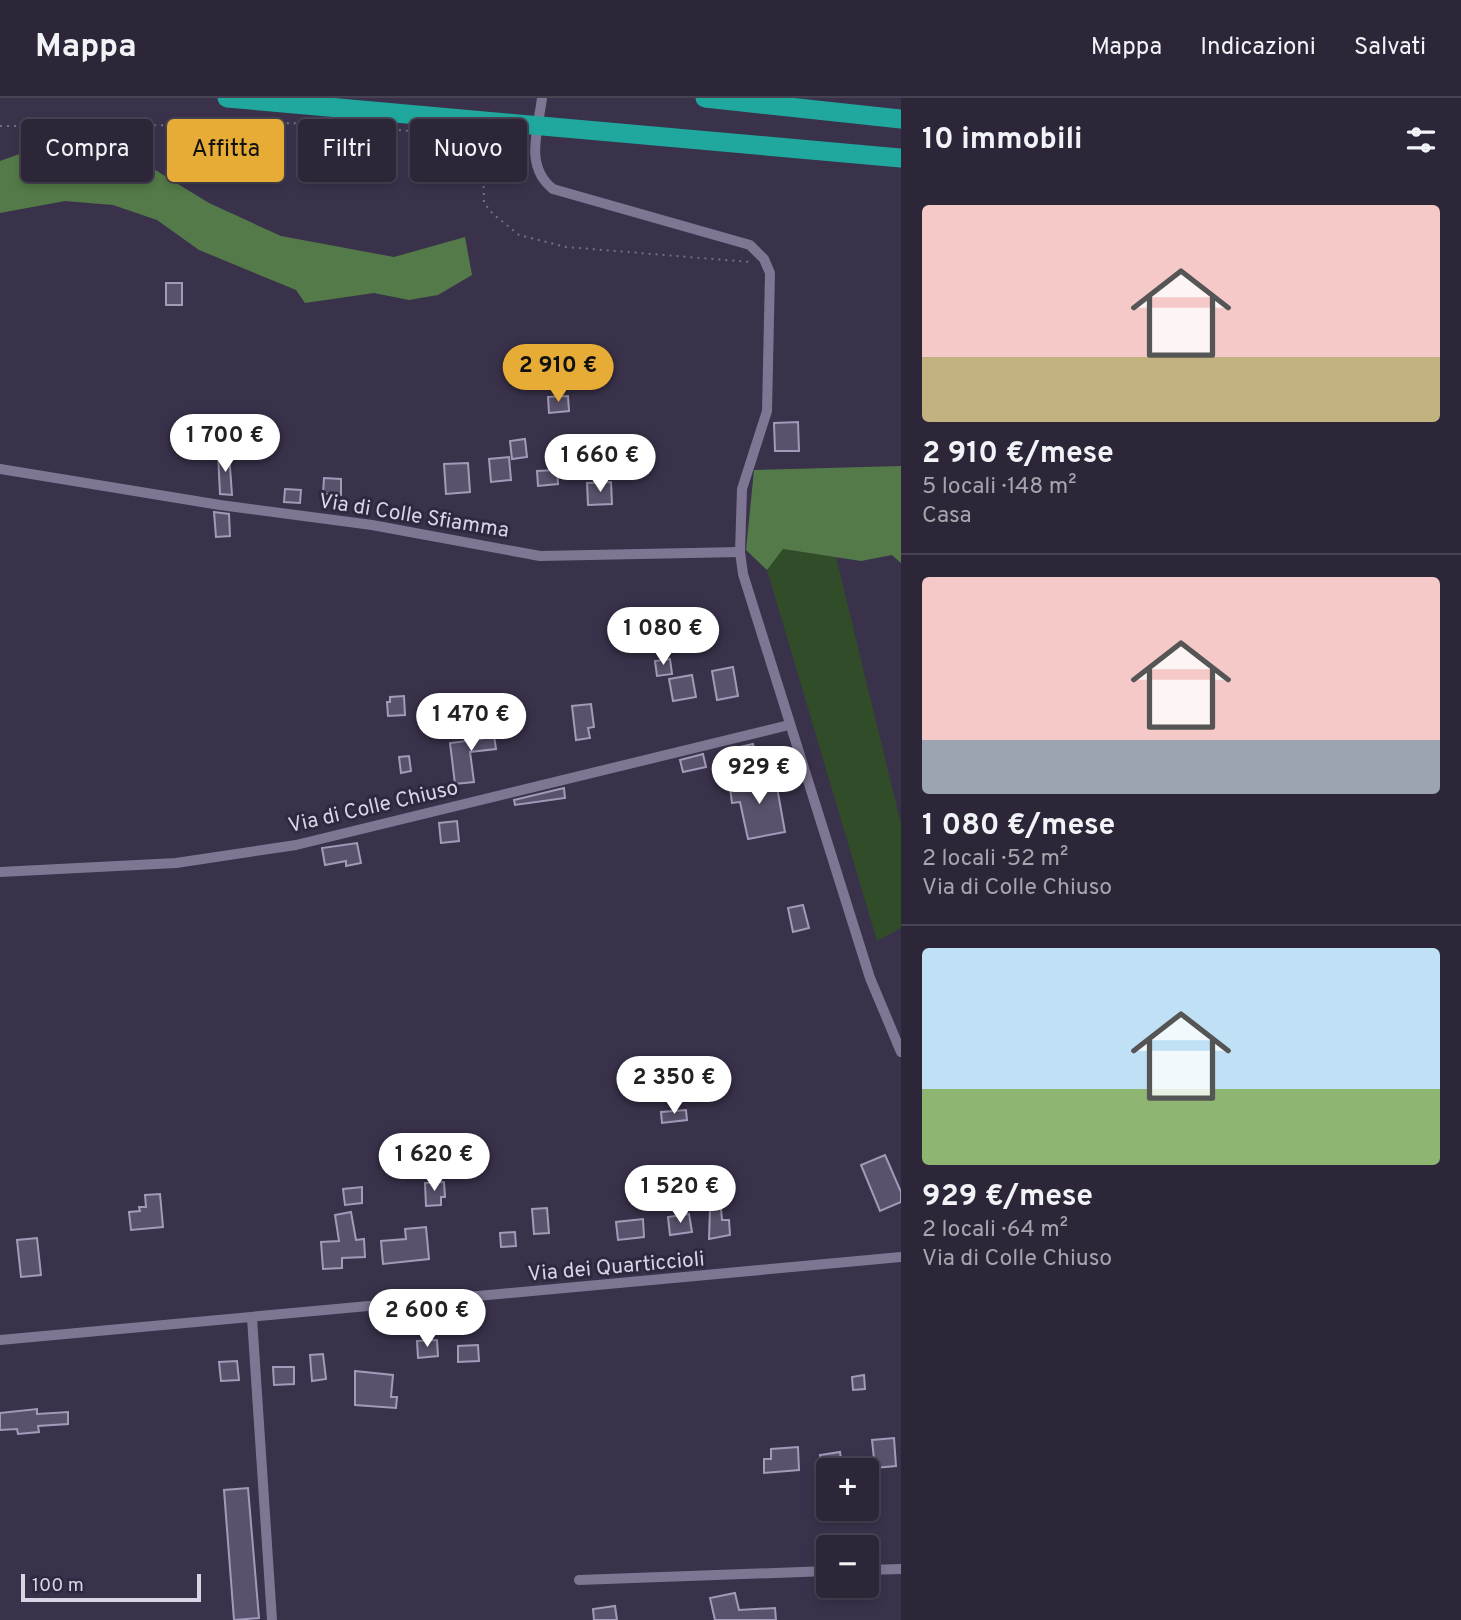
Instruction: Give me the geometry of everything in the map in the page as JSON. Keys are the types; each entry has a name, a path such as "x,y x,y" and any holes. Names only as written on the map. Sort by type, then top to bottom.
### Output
{"highway":[{"path":"227,98 901,158"},
{"path":"705,98 901,119"}],"street":[{"path":"542,98 534,157 542,180 566,195 750,245 764,259 772,288 767,411 742,489 740,552 750,600 870,978 901,1052"},
{"name":"Via di Colle Sfiamma","path":"0,469 79,479 220,505 372,525 540,556 740,552"},
{"name":"Via di Colle Chiuso","path":"0,872 176,863 296,845 789,724"},
{"name":"Via dei Quarticcioli","path":"0,1340 901,1257"},
{"path":"252,1318 271,1620"},
{"path":"879,1570 901,1569"},
{"path":"579,1580 816,1571"}],"path":[{"path":"0,127 194,125 234,121 298,123"},
{"path":"396,130 443,136 480,153 483,158 484,203 507,227 527,238 566,247 711,257 744,263 764,259"}],"green space":[{"path":"21,153 21,182 153,182 153,169 167,177 167,182 175,182 209,203 281,236 394,257 465,237 472,275 438,295 409,300 374,293 305,303 296,290 199,250 157,220 113,205 65,201 0,213 0,161"},
{"path":"901,466 901,563 892,555 861,561 783,549 767,570 746,550 754,470"},
{"path":"782,549 836,557 901,824 901,928 877,941 767,570"}],"building":[{"path":"166,283 182,283 182,305 166,305"},
{"path":"568,396 569,411 549,413 548,397"},
{"path":"798,422 799,451 775,451 774,423"},
{"path":"593,435 593,451 579,452 579,436"},
{"path":"525,439 527,457 512,459 510,441"},
{"path":"218,453 229,453 232,495 220,494"},
{"path":"509,457 511,480 491,482 489,459"},
{"path":"468,463 470,492 446,494 444,464"},
{"path":"557,470 558,484 538,486 537,471"},
{"path":"324,478 341,479 341,495 323,494"},
{"path":"611,482 612,504 588,505 587,483"},
{"path":"285,489 301,490 300,503 284,502"},
{"path":"214,512 229,514 230,536 216,537"},
{"path":"670,659 672,674 657,676 655,661"},
{"path":"733,667 738,696 717,700 712,671"},
{"path":"692,675 696,697 673,701 669,679"},
{"path":"404,696 405,715 388,716 387,702 390,702 390,697"},
{"path":"591,704 594,727 588,728 590,738 576,740 572,706"},
{"path":"492,721 496,749 470,752 474,782 455,784 450,743 482,739 479,723"},
{"path":"753,744 755,755 733,759 731,749"},
{"path":"703,754 706,767 683,772 680,760"},
{"path":"409,756 411,771 401,773 399,757"},
{"path":"775,776 785,832 748,839 740,802 732,803 729,781"},
{"path":"564,788 565,798 515,805 514,800"},
{"path":"457,821 459,841 441,843 439,823"},
{"path":"357,843 361,863 346,866 346,861 325,865 322,848"},
{"path":"803,905 809,928 793,932 788,908"},
{"path":"686,1110 687,1120 662,1123 661,1112"},
{"path":"885,1155 901,1192 901,1202 880,1211 861,1165"},
{"path":"444,1182 445,1197 441,1197 441,1205 426,1206 425,1183"},
{"path":"362,1187 362,1203 345,1205 343,1189"},
{"path":"160,1194 163,1227 131,1230 129,1212 140,1211 139,1207 146,1207 145,1195"},
{"path":"547,1208 549,1233 534,1234 532,1209"},
{"path":"721,1208 722,1220 729,1220 730,1235 709,1239 710,1209"},
{"path":"351,1212 356,1240 364,1239 365,1257 342,1258 342,1268 323,1269 321,1242 339,1241 335,1215"},
{"path":"689,1214 692,1232 670,1235 668,1217"},
{"path":"643,1219 644,1237 618,1240 616,1222"},
{"path":"426,1227 429,1259 383,1264 381,1241 406,1239 405,1229"},
{"path":"515,1232 516,1246 501,1247 500,1233"},
{"path":"37,1238 41,1275 21,1277 17,1240"},
{"path":"437,1340 438,1356 418,1358 417,1341"},
{"path":"478,1345 479,1361 458,1362 458,1346"},
{"path":"323,1354 326,1379 312,1381 310,1355"},
{"path":"237,1361 239,1380 221,1381 219,1362"},
{"path":"273,1367 294,1367 294,1384 274,1385"},
{"path":"355,1371 393,1375 391,1397 397,1397 396,1408 355,1405"},
{"path":"864,1375 865,1389 853,1390 852,1377"},
{"path":"37,1409 37,1414 68,1412 68,1424 38,1426 39,1432 18,1434 17,1429 0,1430 0,1413"},
{"path":"894,1438 896,1466 879,1468 879,1458 874,1458 872,1440"},
{"path":"798,1447 799,1470 764,1473 764,1459 771,1459 771,1449"},
{"path":"840,1452 841,1458 820,1458 820,1455"},
{"path":"248,1488 259,1618 234,1620 224,1490"},
{"path":"735,1593 739,1610 775,1608 776,1620 715,1620 710,1598"},
{"path":"615,1606 617,1620 594,1620 593,1609"}]}
